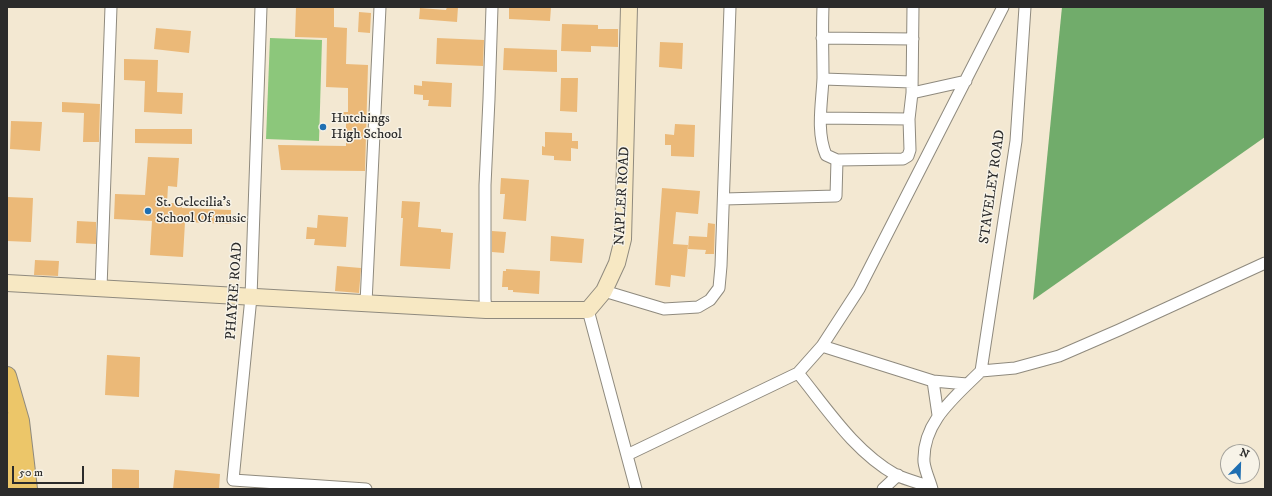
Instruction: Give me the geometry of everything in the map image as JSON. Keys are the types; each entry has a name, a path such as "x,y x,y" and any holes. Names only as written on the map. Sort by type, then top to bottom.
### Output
{"main road":[{"path":"7,376 20,421 28,489"},
{"path":"7,422 15,489"}],"street":[{"path":"101,288 111,7"},
{"name":"PHAYRE ROAD","path":"261,7 251,297 233,480 366,489"},
{"path":"366,303 380,7"},
{"path":"486,310 485,184 492,7"},
{"name":"NAPLER ROAD","path":"588,310 604,291 617,263 623,239 630,7"},
{"path":"604,291 664,310 698,307 710,300 719,288 722,266 730,7"},
{"path":"822,7 822,146 826,155 837,160 903,159 908,156 910,150 909,119 912,93 913,7"},
{"path":"627,455 798,373 822,346 859,289 1003,7"},
{"name":"STAVELEY ROAD","path":"981,371 1016,141 1025,7"},
{"path":"822,38 913,39"},
{"path":"823,79 912,82"},
{"path":"912,93 966,81"},
{"path":"821,118 909,119"},
{"path":"724,199 836,196 837,160"},
{"path":"932,488 924,463 925,445 931,427 938,415 981,371 1015,368 1059,356 1265,263"},
{"path":"7,283 486,310 588,310 636,489"},
{"path":"822,346 932,381 967,384"},
{"path":"798,373 848,436 871,458 898,475 932,488"},
{"path":"932,381 938,415"},
{"path":"883,489 898,475"}],"green space":[{"path":"1062,7 1265,7 1265,137 1033,300"},
{"path":"270,38 322,40 319,141 266,139"}],"building":[{"path":"296,7 334,7 334,27 347,28 346,64 368,65 365,171 281,170 278,145 346,146 346,119 340,119 340,112 348,112 348,88 326,87 327,38 295,37"},
{"path":"447,7 458,7 457,22 419,19 420,8 446,10"},
{"path":"509,7 551,7 550,21 509,19"},
{"path":"359,12 371,13 370,33 358,32"},
{"path":"562,24 598,25 598,29 618,29 618,47 591,46 591,52 561,51"},
{"path":"156,28 191,31 189,53 154,49"},
{"path":"437,38 484,40 483,66 436,64"},
{"path":"660,42 683,43 682,69 659,67"},
{"path":"504,48 557,50 557,72 503,70"},
{"path":"124,59 158,60 157,92 183,93 182,114 144,112 145,81 124,80"},
{"path":"561,78 578,78 577,112 560,111"},
{"path":"422,81 452,83 451,107 428,106 429,100 423,100 423,95 414,94 414,85 422,86"},
{"path":"62,102 100,104 99,142 83,142 84,113 62,112"},
{"path":"11,121 42,122 40,151 10,149"},
{"path":"675,124 695,125 694,157 671,156 671,145 665,145 665,134 674,135"},
{"path":"135,129 192,129 192,144 135,143"},
{"path":"545,132 572,133 572,141 578,141 578,149 571,148 571,161 554,160 554,156 542,155 542,146 545,147"},
{"path":"148,157 179,158 177,187 168,186 167,203 182,203 182,208 231,210 231,224 185,222 183,257 150,255 152,221 114,219 115,194 145,195"},
{"path":"501,178 529,180 526,221 503,219 505,194 500,194"},
{"path":"662,188 700,191 698,214 676,212 673,244 688,245 685,277 671,275 670,287 655,285"},
{"path":"7,197 33,198 31,242 7,241"},
{"path":"402,201 420,202 418,227 441,229 441,232 453,233 450,269 400,266 403,218 401,218"},
{"path":"318,215 348,217 346,247 314,245 315,239 306,239 307,227 317,228"},
{"path":"77,221 96,222 96,244 76,243"},
{"path":"708,223 715,224 714,254 705,254 706,250 688,249 689,236 707,237"},
{"path":"492,231 506,232 504,253 492,252"},
{"path":"551,236 584,239 582,263 550,261"},
{"path":"35,260 59,261 58,276 34,275"},
{"path":"337,266 361,268 359,293 335,291"},
{"path":"506,269 540,271 539,294 513,292 513,290 508,290 508,287 502,287 503,271 506,271"},
{"path":"107,355 140,357 139,397 105,395"},
{"path":"112,469 139,470 139,489 112,489"},
{"path":"175,470 220,474 219,489 173,489"}],"place":[{"name":"Hutchings High School","path":"323,127"},
{"name":"St. Celecilia's School Of music","path":"148,211"}]}
